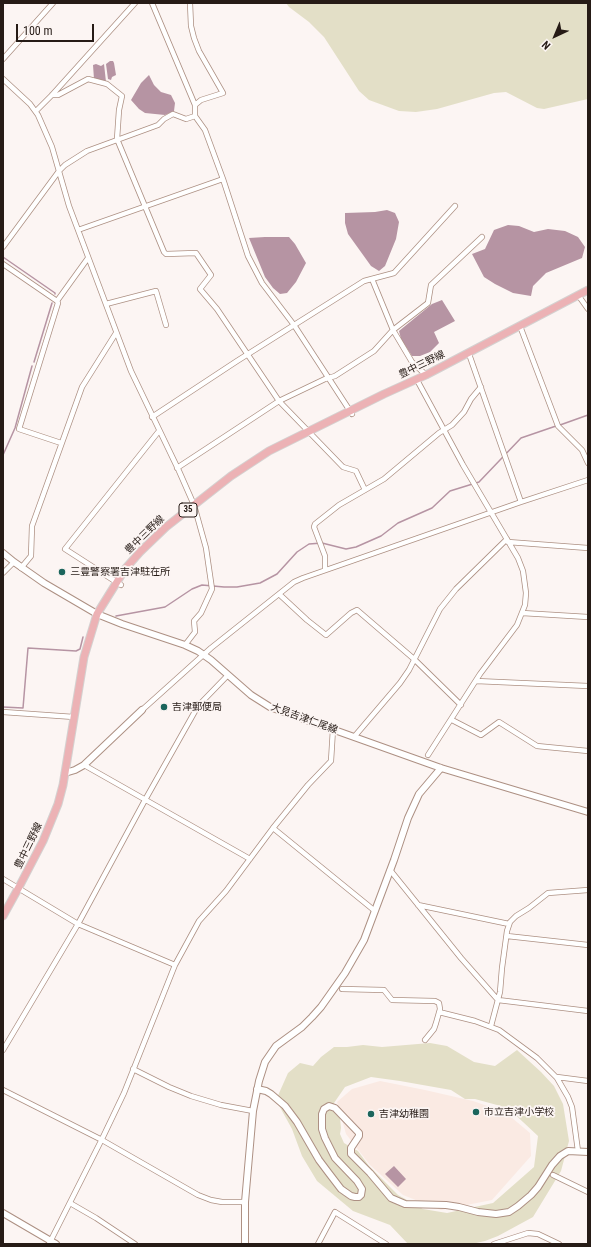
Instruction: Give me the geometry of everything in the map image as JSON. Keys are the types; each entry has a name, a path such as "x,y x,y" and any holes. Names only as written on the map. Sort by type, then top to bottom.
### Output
{"main road":[{"name":"豊中三野線","path":"3,916 51,822 58,804 65,773 84,657 97,614 119,584 125,569 148,543 194,505 247,465 269,451 469,354 588,290"}],"street":[{"path":"3,59 53,3"},
{"path":"36,112 135,3"},
{"path":"152,3 194,105 195,116 205,130 223,179 248,256 262,283 295,326 351,412"},
{"path":"190,3 191,26 194,38 199,52 222,93 201,100 194,105"},
{"path":"3,79 30,104 36,112 52,147 58,171 78,230 131,371 194,505 206,548 212,589 201,613 194,621 194,632 185,645"},
{"path":"52,95 58,95 88,79 107,84 122,96 119,110 117,139 164,252 166,254 196,253 211,275 200,289 217,309 279,401 344,467 356,471 365,490"},
{"path":"3,247 58,171 87,151 158,125 164,119 173,114 186,119 195,116"},
{"path":"78,230 145,205 223,179"},
{"path":"152,417 364,281 394,273 456,206"},
{"path":"177,468 279,401 335,376 374,351 393,330 428,303 431,285 482,237"},
{"path":"62,443 19,429 58,303 57,301 88,258"},
{"path":"3,264 57,301"},
{"path":"372,279 393,330 412,362 426,375"},
{"path":"106,304 156,291 166,325"},
{"path":"578,295 588,309"},
{"path":"520,326 558,426 582,450 588,463"},
{"path":"21,568 31,556 32,526 82,387 116,333"},
{"path":"469,354 521,502"},
{"path":"417,380 491,513 518,558 523,572 526,593 525,605 517,625 492,656 428,755"},
{"path":"325,570 325,556 314,524 339,505 384,479 452,425 464,412 470,399 481,387"},
{"path":"119,584 65,548 159,431"},
{"path":"65,773 75,770 84,764 204,655 294,582 588,480"},
{"path":"354,737 400,683 409,670 440,609 456,589 508,541 588,548"},
{"name":"大見吉津仁尾線","path":"3,553 21,568 44,583 97,614 185,645 204,655 251,695 270,707 441,768 588,812"},
{"path":"3,573 14,562"},
{"path":"279,594 326,635 351,613 357,610 414,659 461,704"},
{"path":"522,613 588,617"},
{"path":"3,1050 78,924 198,706 228,675"},
{"path":"476,681 588,686"},
{"path":"3,712 74,717"},
{"path":"452,720 482,735 499,722 537,746 588,751"},
{"path":"3,1212 52,1243 124,1093 175,965 199,920 226,891 273,828 308,785 331,761 333,729"},
{"path":"84,764 250,859"},
{"path":"245,1244 245,1202 253,1111 257,1089 265,1062 276,1046 307,1022 321,1007 345,972 364,940 408,818 419,794 441,768"},
{"path":"273,828 375,911"},
{"path":"390,870 483,984 498,1000 588,1011"},
{"path":"3,879 19,887 78,924 175,965"},
{"path":"491,1026 498,1000 509,924 516,916 548,893 588,890"},
{"path":"418,905 509,924"},
{"path":"507,936 588,945"},
{"path":"342,989 384,990 392,1000 435,1001 439,1003 439,1012 434,1029 425,1040"},
{"path":"439,1012 491,1026 511,1038 557,1077 572,1107 578,1151"},
{"path":"133,1069 191,1096 221,1105 253,1111"},
{"path":"557,1077 588,1081"},
{"path":"257,1089 266,1091 286,1106 319,1160 335,1182 351,1196 355,1197 362,1195 362,1189 357,1181 335,1158 322,1129 322,1114 324,1109 329,1106 335,1108 360,1133 351,1148 351,1154 370,1173 391,1198 405,1204 459,1207 478,1212 496,1214 509,1212 535,1191 560,1156 568,1151 588,1152"},
{"path":"3,1090 102,1140 198,1195 222,1202 245,1202"},
{"path":"553,1175 588,1192"},
{"path":"70,1203 135,1244"},
{"path":"318,1244 335,1212 386,1244"},
{"path":"494,1244 528,1233 538,1234 559,1244"}],"shaded area":[{"path":"286,3 588,3 588,99 544,109 537,108 506,92 494,93 437,109 416,112 399,111 369,100 359,91 324,37"},
{"path":"113,61 114,63 116,75 112,77 111,80 108,79 106,64"},
{"path":"96,64 101,66 104,64 106,82 94,79 93,65"},
{"path":"149,75 154,85 161,92 171,95 175,103 174,111 165,115 145,113 131,100 141,83"},
{"path":"387,210 395,213 399,222 396,239 385,266 379,271 371,266 348,234 345,223 345,213"},
{"path":"508,225 519,226 534,232 548,229 565,231 578,237 585,247 582,258 546,273 533,286 531,296 513,293 484,277 472,254 485,249 494,230"},
{"path":"289,237 306,263 296,282 287,293 280,294 273,288 265,277 249,238"},
{"path":"442,300 455,321 434,332 439,343 430,352 420,356 412,356 401,339 399,331 432,304"},
{"path":"430,1043 447,1046 474,1062 495,1066 517,1050 554,1086 563,1104 569,1141 561,1171 533,1217 498,1236 472,1244 408,1244 390,1225 353,1211 317,1181 302,1156 292,1129 276,1100 288,1073 300,1063 313,1066 321,1057 334,1047 363,1045 382,1047","holes":["371,1077 451,1090 465,1099 475,1099 508,1108 538,1136 534,1167 493,1203 447,1213 423,1209 398,1195 369,1166 358,1151 344,1143 340,1134 340,1118 334,1103 345,1087"]},
{"path":"380,1081 473,1101 505,1112 530,1133 531,1156 492,1200 441,1210 403,1195 370,1165 346,1134 337,1102 352,1089"},
{"path":"394,1166 406,1179 398,1187 385,1174"}],"waterway":[{"path":"3,257 55,294"},
{"path":"34,362 52,303"},
{"path":"3,455 15,428 32,366"},
{"path":"560,425 588,415"},
{"path":"116,616 165,607 192,589 202,585 237,587 260,583 277,574 297,552 309,544 322,543 346,549 356,547 381,536 398,523 432,508 450,491 479,482 521,438 556,426"},
{"path":"3,707 23,708 28,648 76,651 80,649 83,637"}],"place":[{"name":"三豊警察署吉津駐在所","path":"62,572"},
{"name":"吉津郵便局","path":"164,707"},
{"name":"市立吉津小学校","path":"476,1112"},
{"name":"吉津幼稚園","path":"371,1114"}]}
